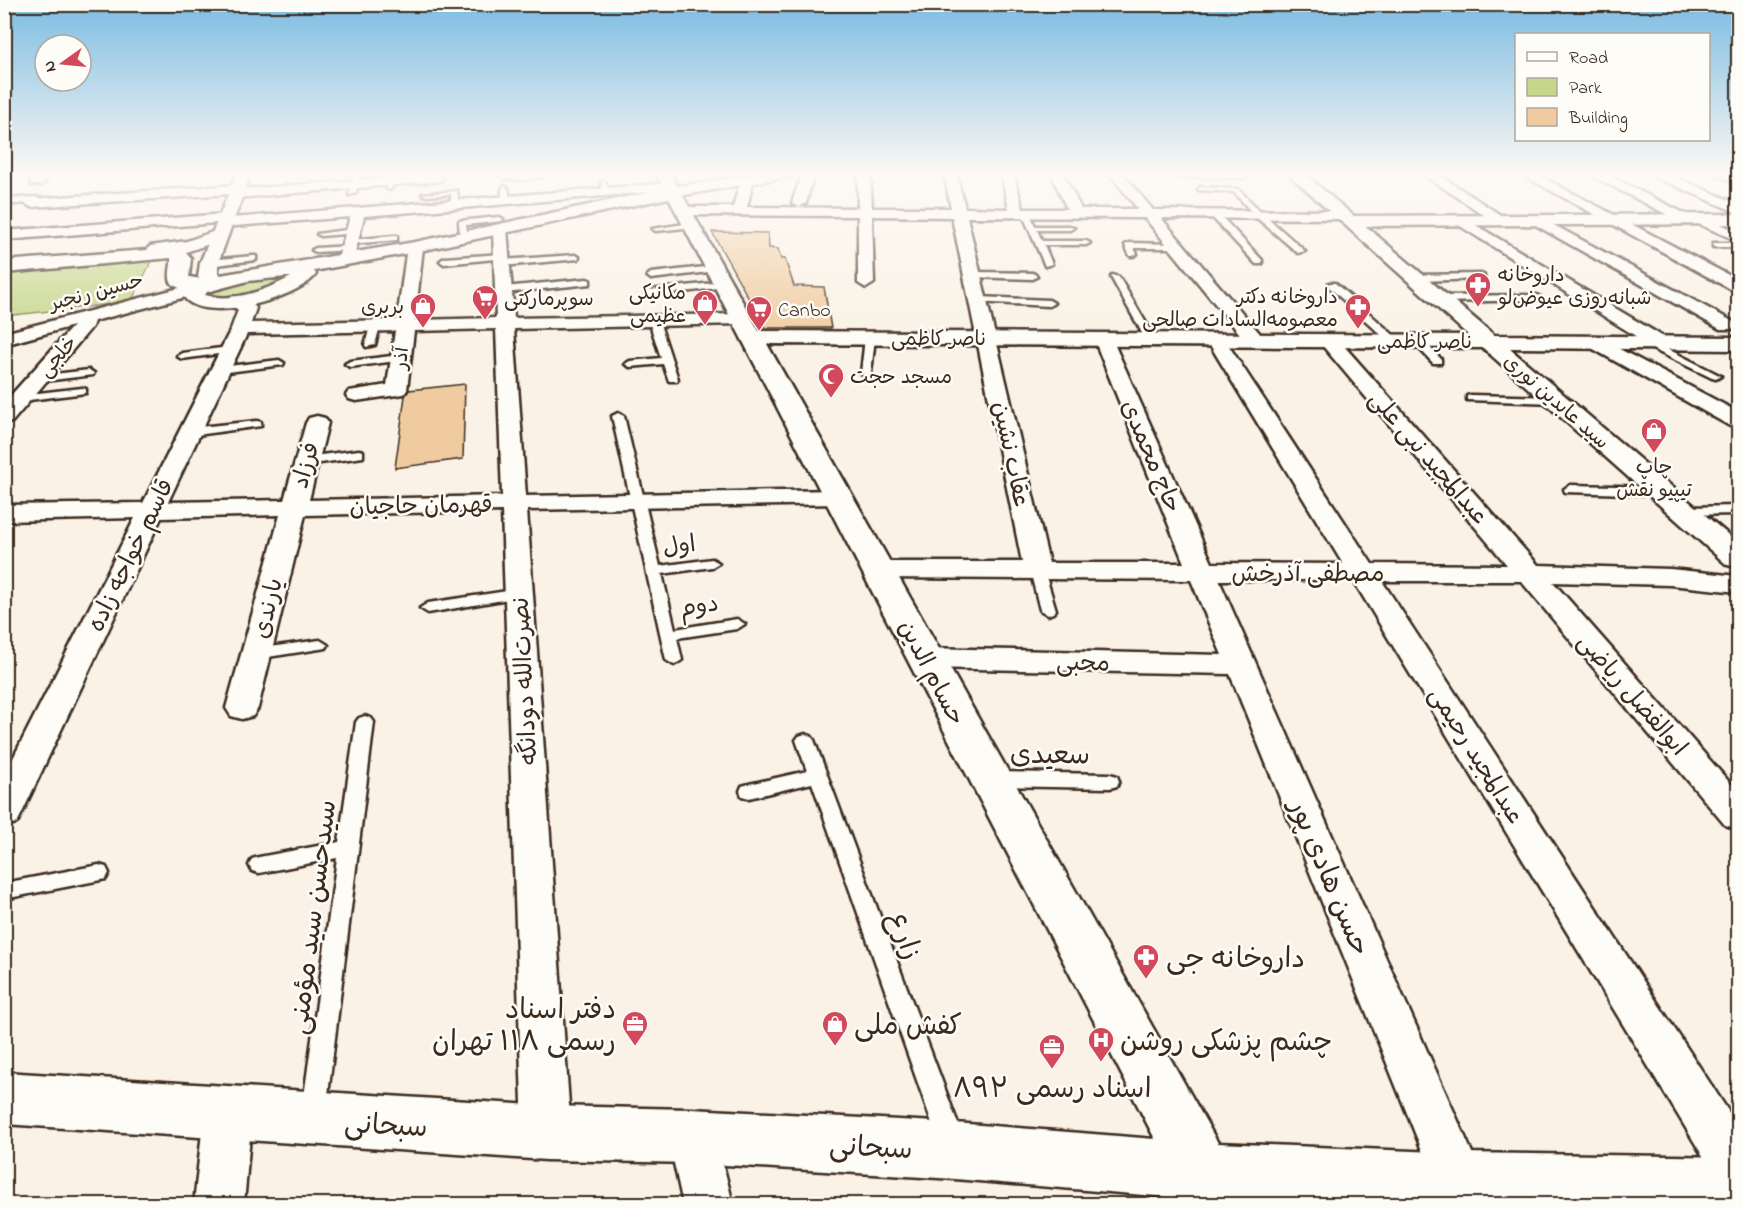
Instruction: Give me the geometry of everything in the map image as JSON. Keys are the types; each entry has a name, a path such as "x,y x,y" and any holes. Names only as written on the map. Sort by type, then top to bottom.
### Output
{"main road":[{"path":"4,266 178,248 199,244 218,229"},
{"path":"205,289 209,263 221,229"},
{"path":"277,272 307,274 381,253 415,247 463,230 503,248 538,229"},
{"name":"حسام الدین","path":"687,229 718,277 746,328 1212,1188"},
{"name":"سید عابدین نوری","path":"1359,229 1738,558"},
{"path":"205,289 277,272 349,245 381,253"},
{"path":"4,266 172,253 182,258 179,280 236,302 285,288 298,282 307,274"},
{"name":"ناصر کاظمی","path":"746,328 870,338 1738,343"},
{"name":"سبحانی","path":"4,1098 548,1133 692,1136 955,1151 1212,1188 1460,1182 1738,1186"}],"street":[{"path":"4,236 88,229"},
{"path":"83,241 93,229"},
{"path":"349,245 353,229"},
{"path":"483,229 503,248 654,321 746,328"},
{"path":"503,248 514,229"},
{"path":"230,350 375,326 403,326 503,248 523,229"},
{"path":"865,229 866,283"},
{"name":"عقاب نشین","path":"963,229 1037,570"},
{"path":"1162,229 1255,340"},
{"path":"1477,229 1654,343"},
{"path":"1554,229 1726,325"},
{"path":"1632,229 1738,286"},
{"path":"1718,229 1738,237"},
{"name":"آذر","path":"356,395 397,390 403,326 415,247"},
{"name":"نصرت‌الله دودانگه","path":"503,248 514,503 548,1133"},
{"name":"حسین رنجبر","path":"4,345 141,309 205,289"},
{"name":"حسین رنجبر","path":"4,339 205,289"},
{"name":"قاسم خواجه زاده","path":"4,813 230,350 247,308 236,302"},
{"name":"خلجی","path":"4,417 86,322"},
{"name":"حاج محمدی","path":"1102,339 1201,572"},
{"name":"عبدالمجید رحیمی","path":"1216,340 1738,1169"},
{"name":"عبدالمجید نبی علی","path":"1329,341 1528,573"},
{"path":"1595,342 1738,421"},
{"name":"فرزاد","path":"293,507 317,423"},
{"name":"قهرمان حاجیان","path":"4,513 837,497"},
{"name":"یارندی","path":"242,708 293,507"},
{"name":"مصطفی آذرخش","path":"877,570 1528,573 1670,577 1738,584"},
{"name":"حسن هادی پور","path":"1201,572 1460,1182"},
{"name":"ابوالفضل ریاضی","path":"1528,573 1738,815"},
{"name":"محبی","path":"924,658 1241,666"},
{"path":"219,1204 228,1114"},
{"path":"692,1136 708,1204"}],"lane":[{"path":"1033,229 1048,264"},
{"path":"1228,229 1259,262"},
{"path":"1277,229 1301,251"},
{"path":"321,234 349,245"},
{"path":"316,250 394,238"},
{"path":"1039,243 1086,243"},
{"path":"1133,254 1129,245 1176,246"},
{"path":"1716,245 1738,245"},
{"path":"503,248 577,276"},
{"path":"503,248 587,282"},
{"path":"503,248 552,293"},
{"path":"444,261 503,248 575,257"},
{"path":"209,263 253,258"},
{"path":"973,275 1033,276"},
{"path":"651,276 718,277"},
{"path":"649,293 718,277"},
{"path":"1416,278 1481,277"},
{"path":"1115,278 1151,340"},
{"path":"1332,285 1394,341"},
{"path":"1439,299 1537,298"},
{"path":"979,300 1049,303"},
{"path":"654,321 673,379"},
{"path":"370,345 375,326"},
{"path":"866,373 870,338"},
{"path":"1419,341 1437,361"},
{"path":"1654,343 1716,376"},
{"path":"182,356 230,350 279,363"},
{"path":"350,364 400,358"},
{"path":"630,364 667,360"},
{"path":"37,379 89,373"},
{"path":"21,398 82,391"},
{"path":"1470,398 1557,400"},
{"path":"618,417 674,660"},
{"path":"190,432 257,424"},
{"path":"306,461 359,454"},
{"path":"1570,489 1661,491"},
{"path":"1684,511 1738,510"},
{"name":"اول","path":"653,571 712,563"},
{"path":"1037,570 1048,610"},
{"path":"428,608 520,593"},
{"name":"دوم","path":"668,635 737,624"},
{"path":"255,654 320,645"},
{"name":"سیدحسن سید مؤمنی","path":"313,1119 365,722"},
{"name":"زارع","path":"805,740 955,1151"},
{"path":"749,791 818,775"},
{"name":"سعیدی","path":"990,778 1110,781"},
{"path":"259,865 348,848"},
{"path":"4,891 99,873"}],"green space":[{"path":"154,256 131,302 5,316 4,272"},
{"path":"293,275 291,279 243,299 206,297 204,292 220,284"}],"building":[{"path":"712,232 768,233 769,248 778,249 781,259 785,259 794,286 824,287 831,328 765,328"},
{"path":"465,384 463,459 395,468 405,396 409,390"}],"place":[{"name":"داروخانه شبانه‌روزی عیوض‌لو","path":"1478,308"},
{"name":"سوپرمارکتی","path":"485,321"},
{"name":"مکانیکی عظیمی","path":"705,326"},
{"name":"بربری","path":"423,329"},
{"name":"داروخانه دکتر معصومه‌السادات صالحی","path":"1358,330"},
{"name":"Canbo","path":"759,332"},
{"name":"مسجد حجت","path":"831,399"},
{"name":"چاپ تیپیو نقش","path":"1654,454"},
{"name":"داروخانه جی","path":"1146,980"},
{"name":"دفتر اسناد رسمی ۱۱۸ تهران","path":"635,1047"},
{"name":"کفش ملی","path":"835,1047"},
{"name":"چشم پزشکی روشن","path":"1101,1063"},
{"name":"اسناد رسمی ۸۹۲","path":"1052,1070"}]}
